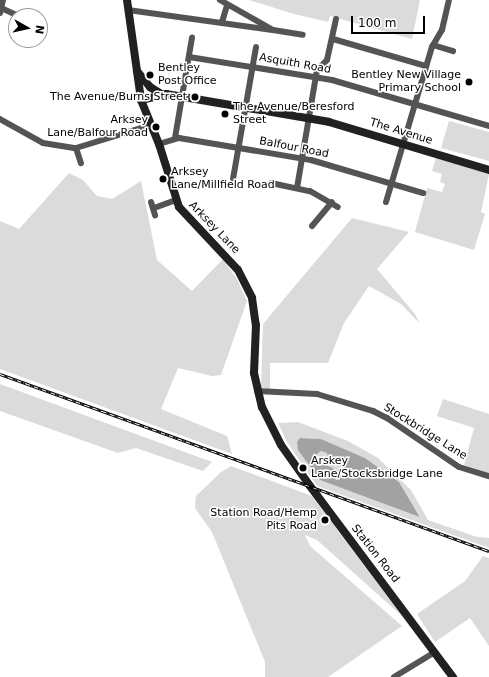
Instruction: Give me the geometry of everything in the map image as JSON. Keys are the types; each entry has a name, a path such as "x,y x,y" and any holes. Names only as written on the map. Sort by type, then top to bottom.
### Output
{"street":[{"path":"1,11 3,0"},
{"name":"Arksey Lane","path":"127,0 135,66 141,100 159,144 176,200 182,212 238,270 249,291 256,320 254,362 257,391 281,445"},
{"path":"220,0 227,6 273,30"},
{"path":"386,202 426,66 433,44 442,30 449,0"},
{"path":"222,22 227,6"},
{"path":"128,10 222,22 303,35"},
{"path":"297,188 317,70 327,60 333,39 336,19"},
{"path":"175,138 192,37"},
{"path":"333,39 426,66"},
{"path":"433,44 452,51"},
{"path":"233,179 256,47"},
{"name":"Asquith Road","path":"188,57 316,78 489,126"},
{"path":"135,66 150,87 163,94"},
{"name":"The Avenue","path":"141,100 163,94 309,118 404,144 489,170"},
{"path":"0,119 43,143 76,148 151,125"},
{"name":"Balfour Road","path":"159,144 175,138 302,158 423,193"},
{"path":"76,148 81,163"},
{"path":"271,183 318,194 338,207"},
{"path":"154,208 176,200"},
{"path":"151,202 155,215"},
{"path":"312,226 332,202"},
{"name":"Stockbridge Lane","path":"257,391 317,394 373,411 387,418 459,466 489,476"},
{"name":"Station Road","path":"281,445 453,677"},
{"path":"394,677 435,652"}],"shaded area":[{"path":"249,0 420,0 412,39 330,16 328,22 294,14"},
{"path":"449,121 489,132 489,161 441,148"},
{"path":"436,158 489,174 481,212 485,214 474,250 415,232 427,188 442,192 445,184 440,182 442,174 432,171"},
{"path":"69,173 83,180 97,196 112,199 141,181 157,260 192,291 223,259 237,279 247,301 221,375 212,376 178,368 161,409 227,436 232,454 0,369 0,221 19,229"},
{"path":"352,218 409,232 377,269 415,314 420,324 401,304 369,286 344,323 328,363 270,363 270,390 261,387 263,324"},
{"path":"0,384 212,462 203,471 136,448 118,453 0,411"},
{"path":"443,399 489,414 489,473 464,465 474,428 437,416"},
{"path":"298,422 348,441 378,458 411,490 428,520 477,537 489,538 489,548 317,486 287,442 278,423","holes":["300,438 321,439 365,458 399,482 420,516 320,480 312,472"]},
{"path":"300,438 321,439 365,458 399,482 420,517 320,480 298,450 297,442","holes":["321,451 327,453 328,458 339,458 343,467 336,471 331,467 316,462 317,454"]},
{"path":"321,451 327,453 328,458 339,458 343,467 336,471 316,462 317,453"},
{"path":"231,466 312,496 402,616 317,540 305,535 310,546 402,626 328,677 265,677 265,662 212,532 195,508 196,496 221,472"},
{"path":"483,556 489,558 489,646 470,618 435,642 417,614 465,581"}],"railway":[{"path":"0,374 489,551"}],"place":[{"name":"Bentley Post Office","path":"150,75"},
{"name":"Bentley New Village Primary School","path":"469,82"},
{"name":"The Avenue/Burns Street","path":"195,97"},
{"name":"The Avenue/Beresford Street","path":"225,114"},
{"name":"Arksey Lane/Balfour Road","path":"156,127"},
{"name":"Arksey Lane/Millfield Road","path":"163,179"},
{"name":"Arskey Lane/Stocksbridge Lane","path":"303,468"},
{"name":"Station Road/Hemp Pits Road","path":"325,520"}]}
